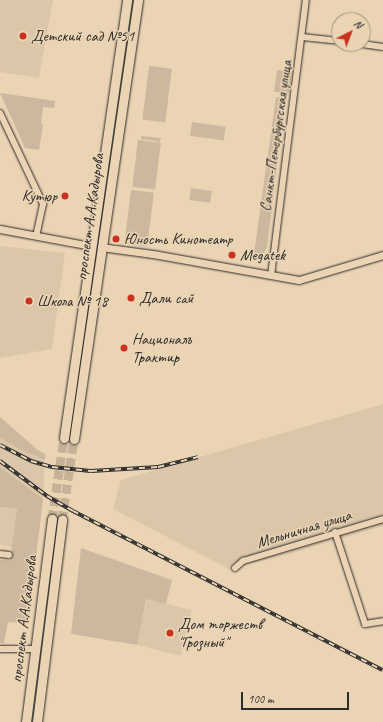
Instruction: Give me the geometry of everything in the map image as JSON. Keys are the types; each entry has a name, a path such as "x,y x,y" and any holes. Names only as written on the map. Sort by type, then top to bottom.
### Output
{"main road":[{"name":"проспект А.А.Кадырова","path":"64,438 127,0"},
{"name":"проспект А.А.Кадырова","path":"74,439 138,0"},
{"name":"проспект А.А.Кадырова","path":"26,722 52,519"},
{"name":"проспект А.А.Кадырова","path":"37,722 62,520"}],"street":[{"name":"Санкт-Петербургская улица","path":"271,276 306,0"},
{"path":"302,37 331,40"},
{"path":"371,45 383,47"},
{"path":"0,113 42,204 36,236"},
{"path":"0,230 91,246"},
{"path":"101,247 153,254 299,280 383,255"},
{"name":"Мельничная улица","path":"235,568 243,561 335,532 383,519"},
{"path":"335,532 365,624 383,621"},
{"path":"0,554 9,555"},
{"path":"0,649 35,649"}],"shaded area":[{"name":"Детский сад №51","path":"0,0 53,0 39,78 0,72"},
{"path":"149,66 172,69 165,122 142,120"},
{"path":"277,70 292,72 289,94 274,92"},
{"path":"0,93 55,101 54,108 43,107 41,124 43,125 39,150 25,148"},
{"path":"276,97 283,98 285,102 267,247 261,258 253,261"},
{"path":"192,122 226,127 224,141 190,136"},
{"path":"141,136 161,138 160,142 141,139"},
{"path":"138,140 161,143 155,189 132,187"},
{"path":"191,188 212,191 210,203 189,200"},
{"path":"131,190 154,193 147,246 124,244"},
{"name":"Школа № 18","path":"0,246 65,253 52,349 0,358"},
{"path":"383,404 383,526 285,555 229,569 113,509 121,480"},
{"path":"0,417 38,450 45,454 45,460 17,448 0,438"},
{"path":"0,438 17,448 45,460 43,499 0,467"},
{"path":"0,467 43,499 28,623 8,622 4,643 0,643 0,560 10,560 17,509 0,507"},
{"path":"0,507 17,509 12,547 0,545"},
{"path":"81,548 172,580 166,604 146,599 137,645 71,634"},
{"path":"147,599 192,610 180,656 136,645"}],"tunnel":[{"path":"52,519 64,438"},
{"path":"62,520 74,439"}],"railway":[{"path":"0,445 31,461 52,467 91,471 158,467 198,457"},
{"path":"0,461 47,496 73,511 383,670"}],"place":[{"name":"Детский сад №51","path":"23,36"},
{"name":"Кутюр","path":"65,196"},
{"name":"Юность Кинотеатр","path":"116,239"},
{"name":"Megatek","path":"232,255"},
{"name":"Дали сай","path":"131,298"},
{"name":"Школа № 18","path":"29,301"},
{"name":"Националъ Трактир","path":"124,348"},
{"name":"Дом торжеств \"Грозный\"","path":"170,633"}]}
